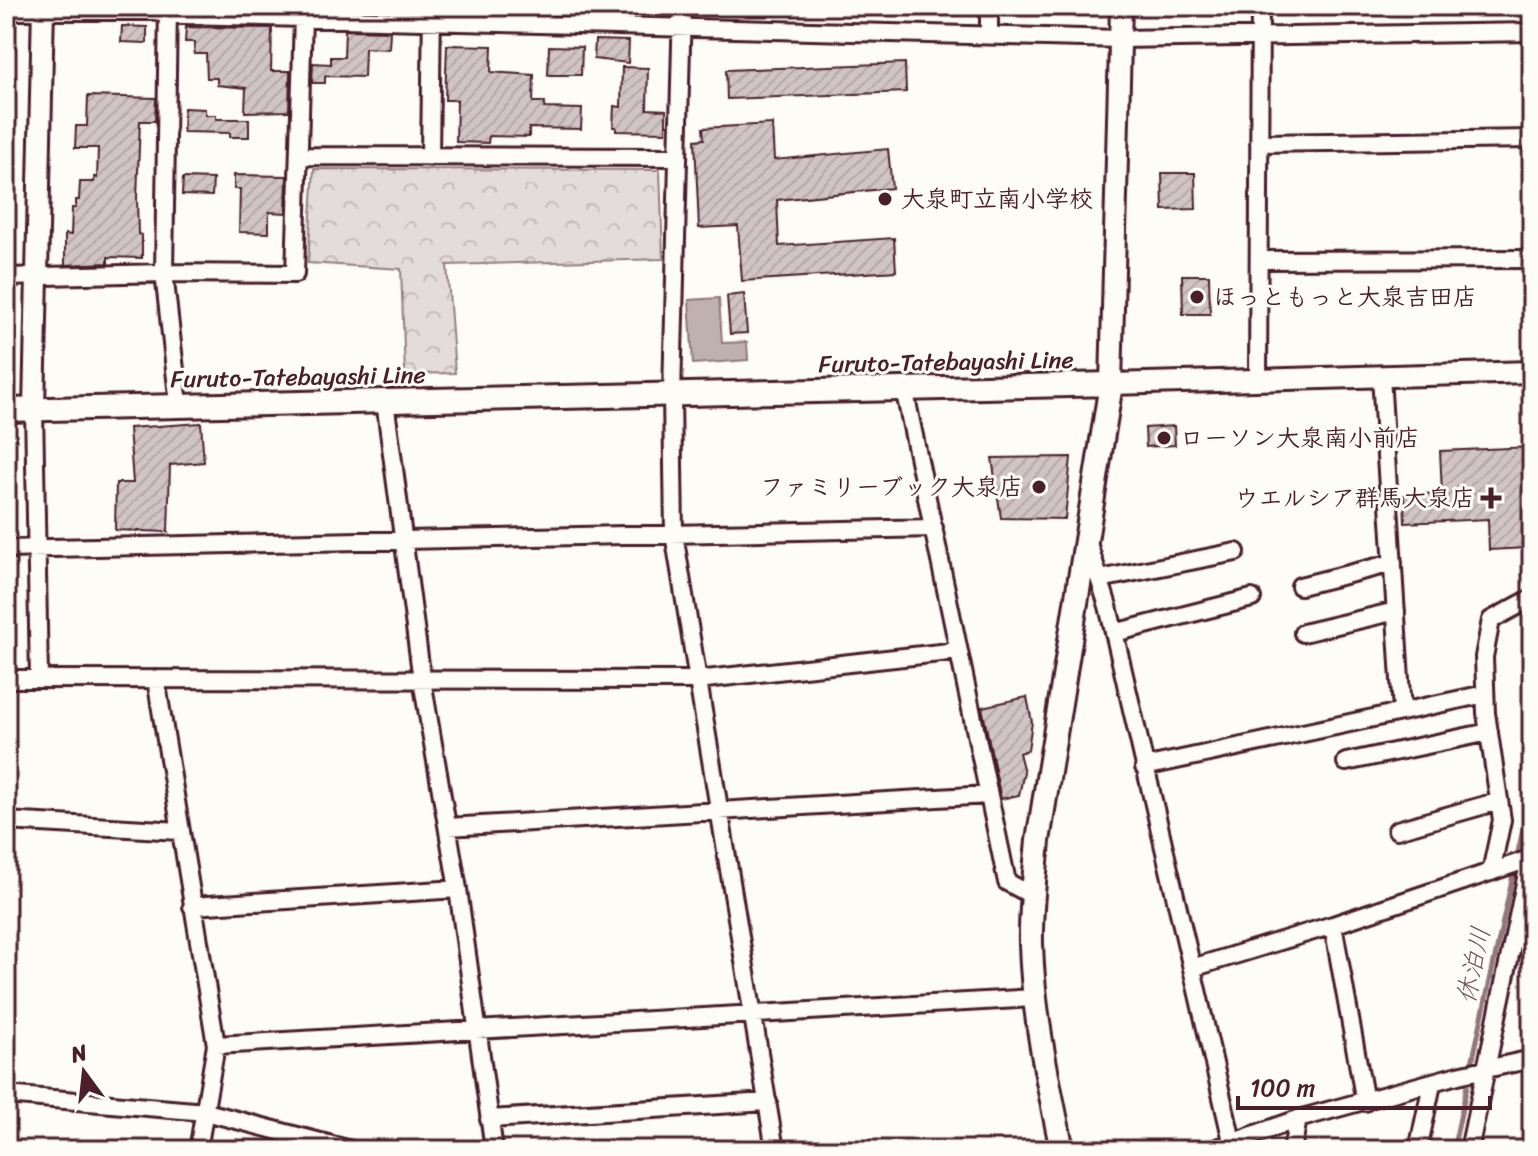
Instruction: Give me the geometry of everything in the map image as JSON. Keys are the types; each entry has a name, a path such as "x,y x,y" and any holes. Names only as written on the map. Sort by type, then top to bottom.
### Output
{"main road":[{"name":"Furuto-Tatebayashi Line","path":"6,410 1111,384"},
{"path":"1062,1150 1035,998 1031,942 1033,896 1038,841 1111,384"}],"street":[{"path":"682,6 672,394 674,534 775,1150"},
{"path":"989,6 989,34"},
{"path":"1121,6 1111,384 1532,372"},
{"path":"1258,380 1260,6"},
{"path":"6,11 43,8 168,9 184,15 303,17 432,14 682,27 1121,39 1532,32"},
{"path":"39,679 34,409 43,8"},
{"path":"168,9 164,273 179,405"},
{"path":"430,157 432,14"},
{"path":"6,277 295,274 303,17"},
{"path":"1259,143 1532,139"},
{"path":"300,156 677,157"},
{"path":"1259,260 1532,259"},
{"path":"1381,376 1402,712"},
{"path":"904,388 1007,882 1033,896"},
{"path":"385,401 422,680 458,889 494,1150"},
{"path":"6,549 934,528"},
{"path":"1086,535 1114,633 1232,1141"},
{"path":"1100,579 1236,552"},
{"path":"1300,586 1393,563"},
{"path":"1114,633 1252,598"},
{"path":"1497,869 1502,820 1489,732 1484,657 1491,620 1532,598"},
{"path":"1303,633 1396,611"},
{"path":"6,679 697,680 958,651"},
{"path":"156,679 216,1045 198,1150"},
{"path":"1144,767 1485,694"},
{"path":"1346,762 1489,732"},
{"path":"448,827 988,795"},
{"path":"1397,830 1499,801"},
{"path":"6,821 180,831"},
{"path":"1192,968 1333,925 1531,855"},
{"path":"1469,1150 1531,855"},
{"path":"192,906 458,889"},
{"path":"1333,925 1365,1102"},
{"path":"216,1045 1035,998"},
{"path":"1211,1150 1298,1119 1458,1075 1532,1059"},
{"path":"1418,1150 1432,1084"},
{"path":"6,1095 206,1112 351,1150"},
{"path":"489,1119 768,1102"},
{"path":"1292,1150 1298,1119"}],"green space":[{"path":"314,169 660,170 663,259 447,265 455,373 405,374 401,269 308,263"}],"shaded area":[{"path":"719,298 722,343 747,342 748,360 693,364 689,300"}],"building":[{"path":"122,26 147,27 147,43 121,42"},
{"path":"186,27 272,28 271,71 290,71 289,111 245,112 246,88 217,85 217,78 207,78 206,54 194,54 195,42 185,42"},
{"path":"345,30 390,31 389,49 365,48 364,77 325,76 325,83 312,83 313,63 331,64 331,57 344,57"},
{"path":"595,40 629,41 628,63 594,59"},
{"path":"447,45 492,46 491,72 534,75 533,102 545,102 544,108 582,109 581,129 529,128 529,137 489,136 488,143 456,142 457,100 445,100"},
{"path":"549,46 582,47 581,75 548,75"},
{"path":"905,63 906,92 727,99 726,70"},
{"path":"622,67 648,68 647,109 666,110 666,132 616,131 613,127 614,106 621,107"},
{"path":"88,96 156,98 155,121 140,121 137,198 142,258 108,257 108,263 65,265 65,234 71,235 72,208 76,208 76,200 79,200 80,182 94,182 94,177 97,178 98,148 75,148 76,126 87,126"},
{"path":"184,108 205,109 205,115 216,115 216,119 249,119 249,137 230,137 230,133 183,132"},
{"path":"772,124 774,160 888,149 892,188 777,200 779,246 894,238 896,271 742,281 738,226 699,228 695,140 704,139 703,128"},
{"path":"1162,173 1195,173 1196,209 1163,210"},
{"path":"234,175 287,176 286,213 269,212 269,233 239,232 240,189 234,189"},
{"path":"183,178 213,179 212,196 182,195"},
{"path":"1182,275 1209,275 1210,314 1183,314"},
{"path":"744,294 747,333 730,334 727,296"},
{"path":"201,423 204,462 170,465 168,532 115,530 116,483 133,483 129,428"},
{"path":"1174,426 1175,445 1146,447 1145,428"},
{"path":"1532,447 1532,538 1527,538 1527,548 1489,550 1488,519 1405,523 1404,495 1442,493 1440,451"},
{"path":"1071,457 1065,519 1001,518 992,458"},
{"path":"1027,697 1032,722 1028,750 1019,753 1024,772 1019,795 1001,799 982,707"}],"waterway":[{"name":"休泊川","path":"1453,1150 1532,788"}],"place":[{"name":"大泉町立南小学校","path":"885,199"},
{"name":"ほっともっと大泉吉田店","path":"1197,297"},
{"name":"ローソン大泉南小前店","path":"1164,438"},
{"name":"ファミリーブック大泉店","path":"1039,487"},
{"name":"ウエルシア群馬大泉店","path":"1491,498"}]}
